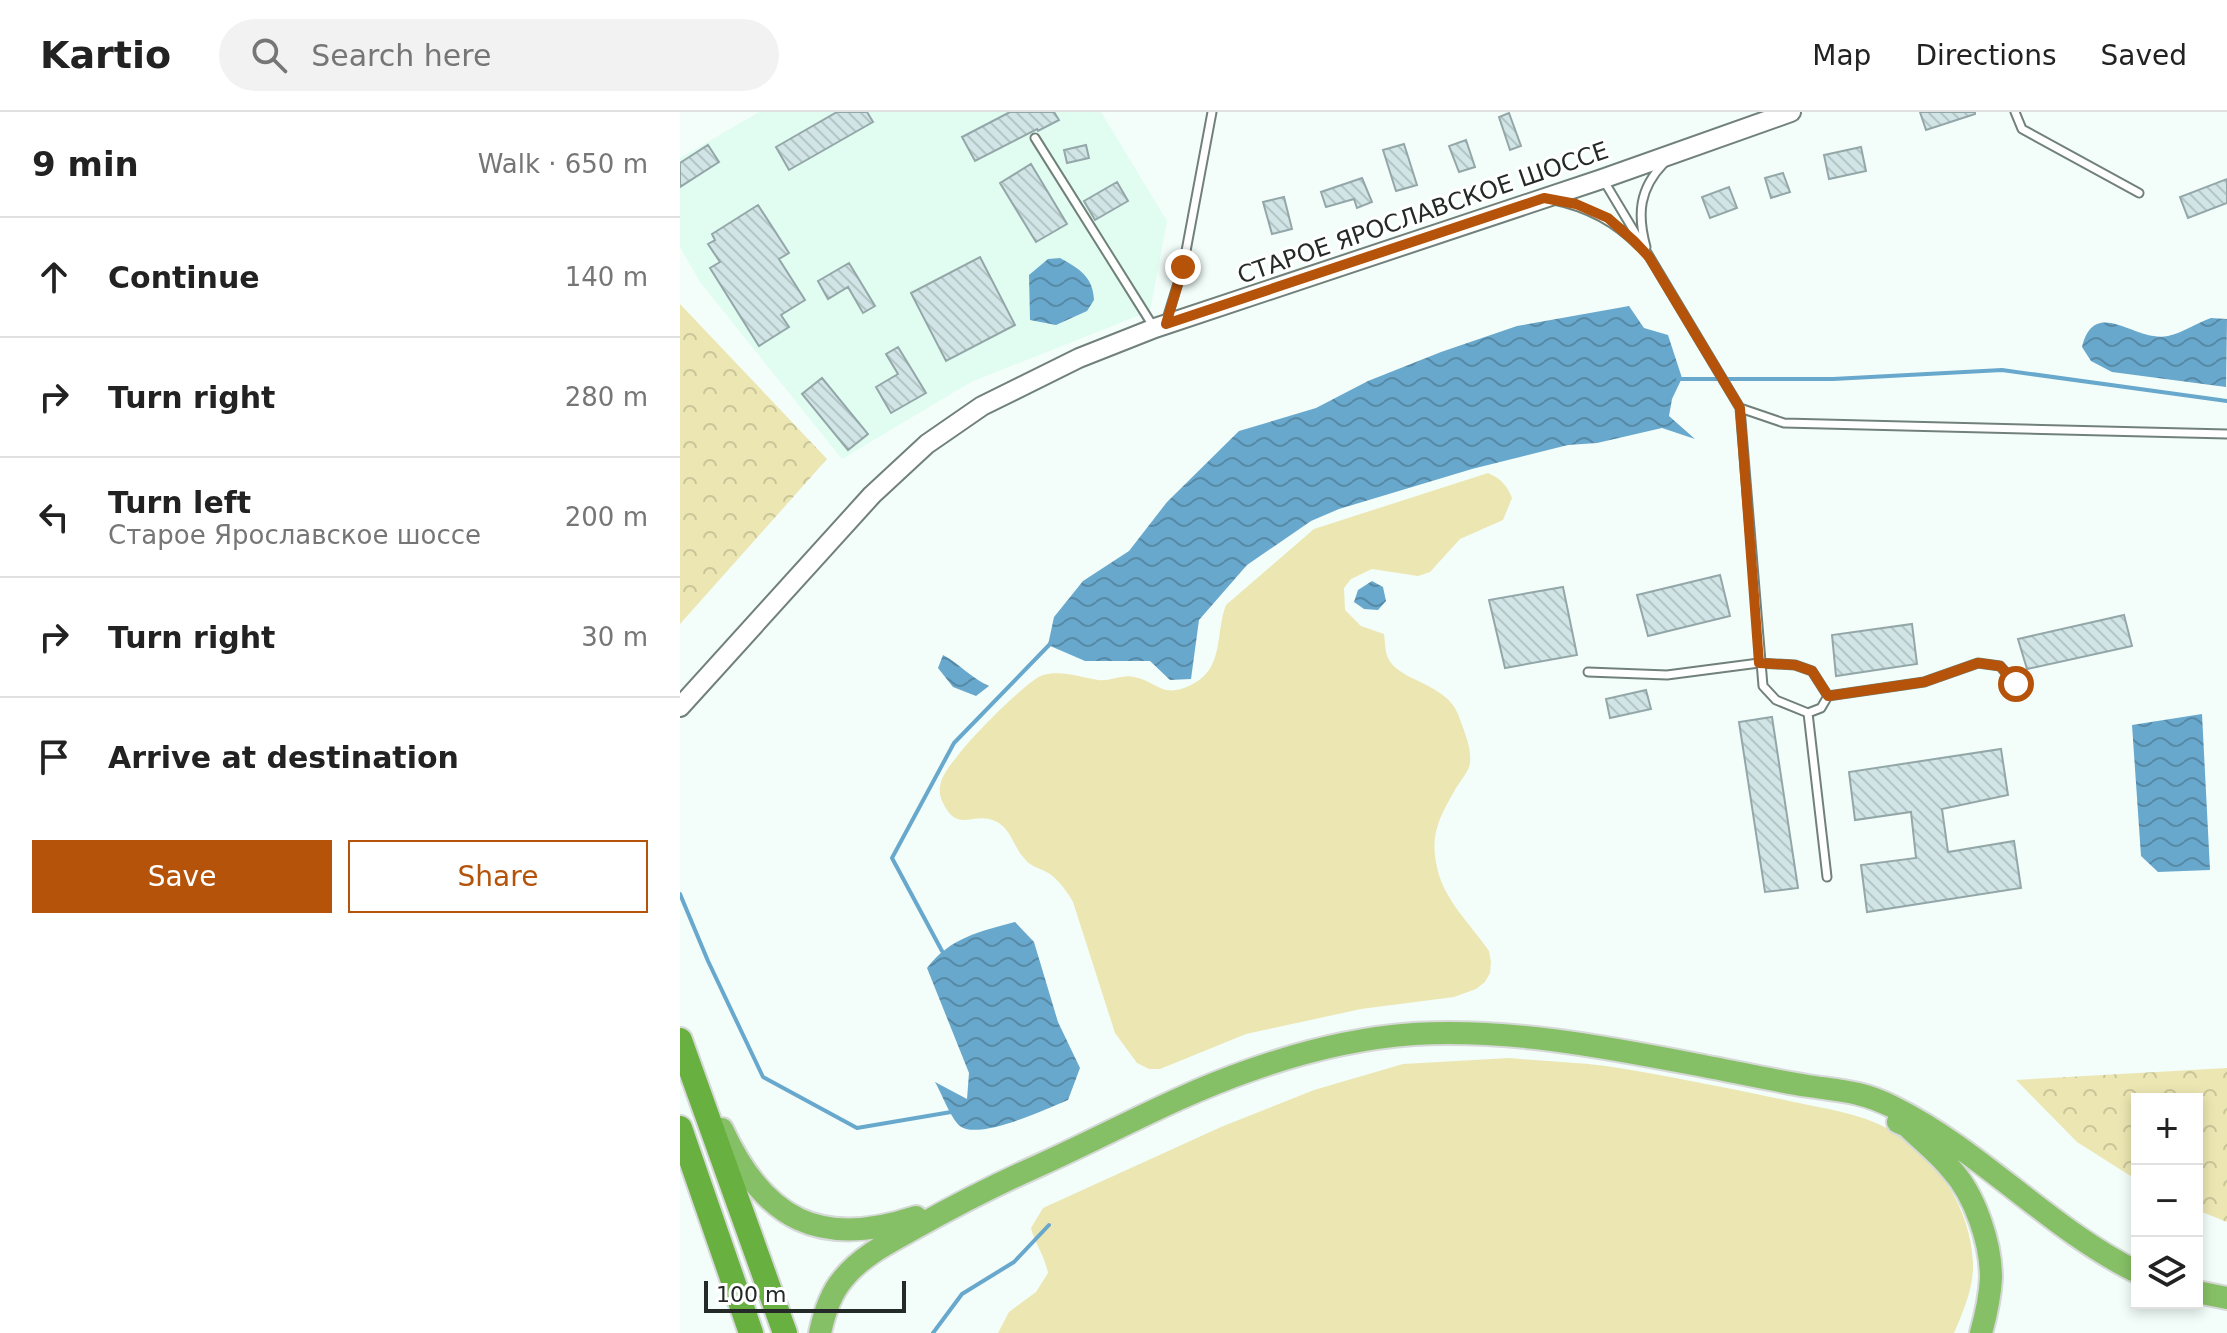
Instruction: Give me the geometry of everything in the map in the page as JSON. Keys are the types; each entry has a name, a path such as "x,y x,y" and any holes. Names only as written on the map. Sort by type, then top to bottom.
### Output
{"highway":[{"path":"820,1333 831,1298 851,1270 882,1247 962,1201 1211,1085 1295,1056 1414,1034 1538,1038 1614,1049 1808,1086 1853,1091 1917,1119 1969,1154 2057,1223 2131,1268"},
{"path":"682,1044 739,1164 763,1193 795,1218 840,1231 859,1231 889,1226 962,1201"},
{"path":"682,1044 785,1333"},
{"path":"1808,1086 1907,1126 1953,1170 1974,1206 1991,1275 1989,1304 1981,1333"},
{"path":"680,1128 751,1333"},
{"path":"2203,1293 2227,1298"}],"main road":[{"name":"СТАРОЕ ЯРОСЛАВСКОЕ ШОССЕ","path":"680,707 872,495 927,444 982,406 1079,358 1160,326 1602,179 1791,112"}],"lane":[{"path":"1160,326 1183,267 1212,112"},
{"path":"2015,112 2022,129 2139,193"},
{"path":"1035,138 1160,326"},
{"path":"1649,257 1639,214 1646,190 1656,172 1673,154"},
{"path":"1602,179 1740,408 1763,686 1776,700 1808,713 1821,708 1828,696"},
{"path":"1544,198 1576,204 1608,218 1649,257"},
{"path":"1740,408 1784,423 2227,434"},
{"path":"1588,672 1667,675 1759,663 1795,665 1812,671 1828,696"},
{"path":"1828,696 1924,682 1978,663 2000,666 2016,684"},
{"path":"1808,713 1827,877"}],"shaded area":[{"path":"759,112 1101,112 1167,221 1150,311 971,382 842,459 700,282 680,247 680,158"}],"green space":[{"path":"680,304 827,459 680,624"},
{"path":"1488,473 1503,483 1512,498 1503,520 1460,539 1430,572 1418,576 1372,569 1351,579 1344,588 1345,610 1361,626 1384,634 1387,656 1393,666 1443,695 1458,714 1465,733 1470,754 1469,767 1440,820 1434,850 1439,875 1448,896 1489,951 1490,973 1485,982 1454,997 1361,1009 1246,1034 1160,1069 1149,1069 1137,1063 1115,1033 1068,894 1050,874 1026,861 1000,824 987,819 960,820 949,812 940,796 946,771 999,711 1043,675 1064,674 1102,680 1129,676 1167,690 1191,685 1202,678 1214,660 1226,605 1314,529"},
{"path":"1509,1058 1606,1066 1673,1078 1839,1111 1890,1130 1923,1154 1936,1169 1966,1223 1973,1272 1954,1333 998,1333 1009,1312 1036,1292 1048,1273 1031,1228 1043,1208 1221,1127 1314,1090 1403,1064"},
{"path":"2227,1068 2227,1222 2203,1212 2203,1093 2131,1093 2131,1176 2077,1142 2016,1080"}],"water":[{"path":"1060,258 1084,274 1091,285 1094,300 1087,311 1056,325 1030,320 1029,275 1048,259"},
{"path":"1629,306 1644,328 1668,335 1682,378 1672,399 1669,416 1695,439 1662,428 1597,443 1568,445 1472,469 1339,509 1311,521 1247,565 1199,620 1191,679 1170,680 1150,661 1085,661 1048,645 1054,617 1083,581 1129,551 1167,502 1239,431 1316,408 1368,381 1517,326"},
{"path":"2211,318 2227,319 2226,387 2112,372 2091,361 2082,347 2088,332 2096,324 2118,325 2155,336 2168,336"},
{"path":"1372,581 1383,587 1386,601 1378,610 1364,609 1354,602 1358,590"},
{"path":"943,655 989,686 976,696 953,687 938,668"},
{"path":"2202,714 2210,870 2158,872 2141,856 2132,725"},
{"path":"1015,922 1034,942 1058,1022 1080,1068 1068,1100 1014,1122 969,1130 957,1123 935,1082 967,1099 969,1073 927,968 956,942"}],"building":[{"path":"837,112 867,112 873,122 789,170 776,147"},
{"path":"1010,112 1054,112 1059,120 975,161 962,137"},
{"path":"1920,112 1975,112 1975,114 1926,130"},
{"path":"1509,113 1521,146 1510,150 1499,117"},
{"path":"1466,140 1475,167 1459,172 1449,146"},
{"path":"1404,144 1417,185 1396,191 1383,150"},
{"path":"708,145 719,162 680,187 680,163"},
{"path":"1086,145 1089,158 1067,163 1064,150"},
{"path":"1861,147 1866,171 1829,179 1824,155"},
{"path":"1031,164 1067,224 1036,242 1000,183"},
{"path":"1783,173 1790,192 1771,198 1765,178"},
{"path":"1362,178 1372,202 1357,208 1354,199 1326,207 1321,192"},
{"path":"2227,179 2227,203 2188,218 2180,197"},
{"path":"1117,182 1128,201 1095,220 1084,201"},
{"path":"1729,187 1737,208 1710,218 1702,197"},
{"path":"1284,197 1292,229 1272,234 1263,202"},
{"path":"758,205 789,253 779,259 805,300 781,315 789,327 759,346 710,268 720,262 708,244 715,240 712,234"},
{"path":"980,257 1015,325 946,361 911,293"},
{"path":"849,263 875,306 863,313 848,287 828,299 818,281"},
{"path":"898,347 926,393 891,413 876,387 898,374 886,354"},
{"path":"822,378 868,434 848,450 802,394"},
{"path":"1720,575 1730,616 1648,636 1637,595"},
{"path":"1563,587 1577,655 1505,668 1489,600"},
{"path":"2124,615 2132,646 2027,669 2018,639"},
{"path":"1912,624 1917,664 1836,676 1832,635"},
{"path":"1646,690 1651,709 1610,718 1606,699"},
{"path":"1772,717 1798,888 1765,892 1739,722"},
{"path":"2001,749 2008,795 1942,809 1948,852 2014,841 2021,888 1867,912 1861,865 1916,858 1911,812 1855,820 1849,772"}],"waterway":[{"path":"1678,379 1833,379 2002,370 2227,401"},
{"path":"942,951 892,858 954,743 1051,643"},
{"path":"680,894 763,1077 857,1128 957,1111"},
{"path":"933,1333 962,1294 1014,1262 1049,1225"}],"route":[{"path":"1183,267 1166,324 1544,198 1576,204 1608,218 1649,257 1740,408 1759,663 1795,665 1812,671 1828,696 1924,682 1978,663 2000,666 2016,684"}]}
